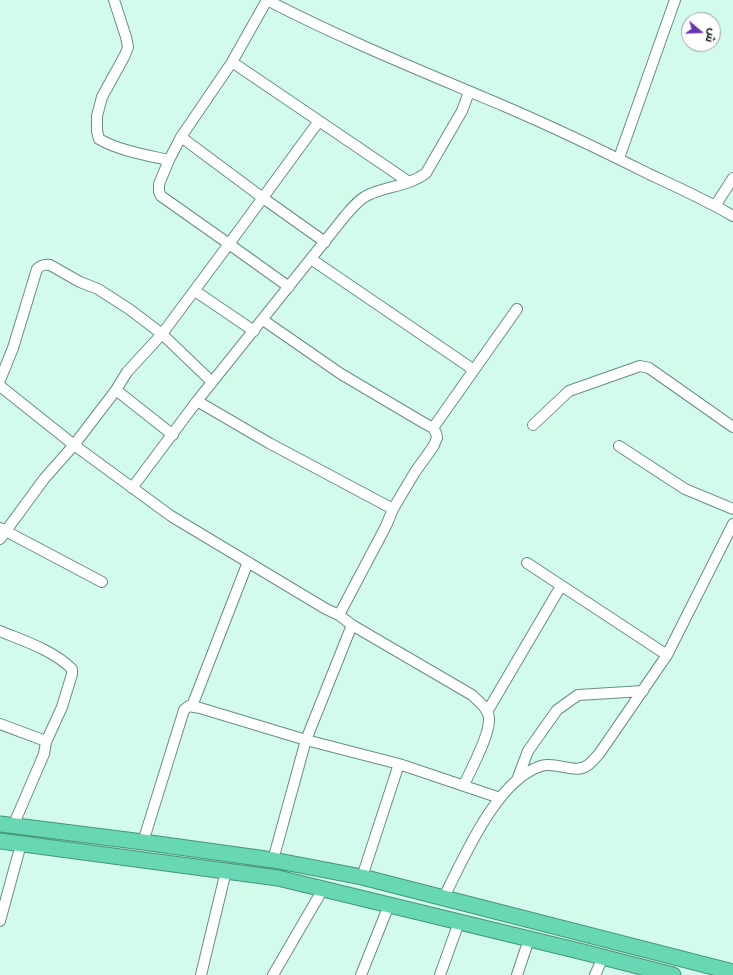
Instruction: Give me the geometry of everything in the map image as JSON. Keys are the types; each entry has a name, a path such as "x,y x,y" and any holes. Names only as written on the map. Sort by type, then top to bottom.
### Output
{"highway":[{"path":"7,825 273,860 362,878 733,972"},
{"path":"0,841 278,878 673,975"}],"street":[{"path":"114,0 128,47 102,97 97,116 97,131 99,139 106,143 139,153 169,160"},
{"path":"289,287 161,196 158,184 181,137 232,62 267,0 315,25 504,106 619,158 733,216"},
{"path":"619,158 675,0"},
{"path":"232,62 409,182"},
{"path":"132,488 197,401 345,216 364,197 420,178 426,173 462,111 469,92"},
{"path":"102,582 2,533 44,479 74,446 116,390 127,372 162,334 319,121"},
{"path":"181,137 325,242"},
{"path":"715,206 733,178"},
{"path":"311,259 474,370"},
{"path":"0,380 13,348 37,269 44,264 50,265 80,282 98,289 162,334 212,382"},
{"path":"195,291 254,330"},
{"path":"433,428 517,309"},
{"path":"263,320 341,374 433,428 436,433 437,438 433,447 415,472 393,509 386,526 339,615"},
{"path":"533,425 569,391 640,366 649,368 733,427"},
{"path":"0,386 74,446 171,516 467,692 484,707 489,718 484,738 464,785"},
{"path":"116,390 173,435"},
{"path":"197,401 269,443 393,509"},
{"path":"619,446 685,489 733,509"},
{"path":"443,899 472,840 500,798 517,780 536,769 550,764 580,769 587,766 599,754 667,655 733,524"},
{"path":"192,706 248,562"},
{"path":"527,563 667,655"},
{"path":"487,712 561,586"},
{"path":"273,860 306,740 352,625"},
{"path":"0,631 50,653 68,664 72,669 72,674 62,707 46,742 44,754 7,825"},
{"path":"517,780 528,751 557,710 562,706 578,695 643,691"},
{"path":"143,842 184,710 192,706 306,740 399,764 500,798"},
{"path":"0,724 46,742"},
{"path":"362,878 399,764"},
{"path":"0,921 21,844"},
{"path":"201,975 226,871"},
{"path":"273,975 323,889"},
{"path":"361,975 389,905"},
{"path":"440,975 459,922"},
{"path":"517,975 529,939"},
{"path":"595,975 603,957"}]}
